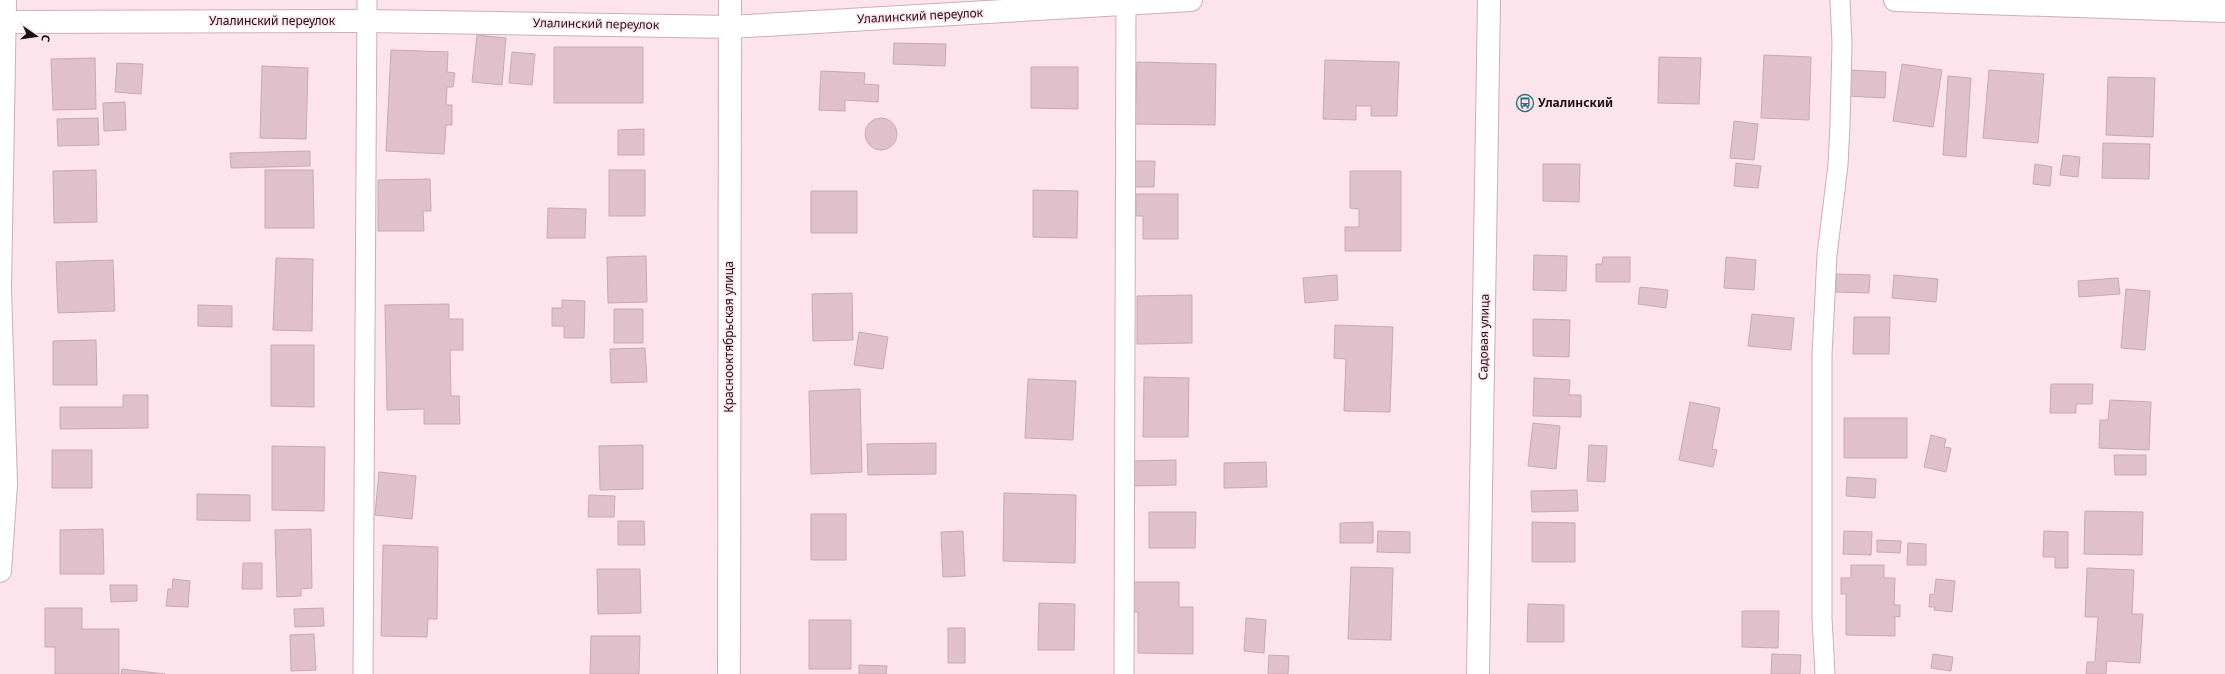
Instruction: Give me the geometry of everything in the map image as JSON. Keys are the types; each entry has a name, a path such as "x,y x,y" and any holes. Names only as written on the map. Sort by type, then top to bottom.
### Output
{"street":[{"path":"0,571 6,484 0,289 3,22 5,0"},
{"name":"Краснооктябрьская улица","path":"729,674 730,0"},
{"name":"Улалинский переулок","path":"3,22 367,10 730,27 1126,2 1192,0"},
{"name":"Садовая улица","path":"1478,674 1489,0"},
{"path":"1895,0 2225,11"}],"lane":[{"path":"1825,674 1822,602 1822,355 1827,255 1838,165 1840,126 1842,43 1840,0"},
{"path":"1124,674 1126,2"},
{"path":"363,674 367,10"}],"building":[{"path":"477,35 506,38 502,85 472,82"},
{"path":"894,43 946,44 945,66 893,64"},
{"path":"554,47 643,47 643,103 554,103"},
{"path":"391,50 448,52 447,72 455,73 453,87 447,87 446,105 452,105 452,125 446,125 444,154 386,151"},
{"path":"512,52 535,54 532,85 509,83"},
{"path":"1764,55 1811,57 1809,120 1761,118"},
{"path":"1659,57 1701,58 1699,104 1658,103"},
{"path":"95,58 96,109 53,110 51,59"},
{"path":"1325,60 1399,62 1397,116 1371,116 1371,106 1356,106 1356,120 1323,119"},
{"path":"1137,62 1216,64 1215,125 1135,124"},
{"path":"117,63 143,64 141,94 115,92"},
{"path":"1902,64 1942,70 1933,127 1893,121"},
{"path":"262,66 308,68 306,139 260,138"},
{"path":"1031,67 1078,67 1078,109 1031,108"},
{"path":"1849,70 1886,72 1885,98 1847,96"},
{"path":"1989,70 2044,74 2038,143 1983,138"},
{"path":"821,71 865,73 864,84 879,85 878,102 845,100 845,111 819,110"},
{"path":"1948,76 1971,78 1966,157 1943,155"},
{"path":"2108,77 2155,78 2153,137 2106,135"},
{"path":"125,102 126,130 104,131 103,103"},
{"path":"98,118 99,145 58,146 57,119"},
{"path":"881,118 892,123 897,134 892,145 881,150 870,145 865,134 870,123"},
{"path":"1734,121 1758,124 1754,160 1730,158"},
{"path":"644,129 644,155 618,155 618,130"},
{"path":"2103,143 2150,144 2149,179 2102,178"},
{"path":"310,151 310,166 231,168 230,153"},
{"path":"2063,155 2080,157 2078,177 2060,175"},
{"path":"1131,161 1155,161 1154,187 1130,187"},
{"path":"1736,163 1761,166 1758,188 1734,186"},
{"path":"1543,164 1580,164 1579,202 1543,201"},
{"path":"2035,164 2052,167 2050,186 2033,184"},
{"path":"96,170 97,222 54,223 53,171"},
{"path":"265,170 313,170 314,228 265,228"},
{"path":"609,170 645,170 645,216 609,216"},
{"path":"1350,171 1401,171 1401,251 1345,251 1345,227 1359,227 1359,209 1350,208"},
{"path":"430,179 431,211 423,211 424,231 378,231 378,180"},
{"path":"1033,190 1078,191 1077,238 1033,237"},
{"path":"811,191 857,191 857,233 811,233"},
{"path":"1136,194 1178,194 1178,239 1143,239 1143,216 1136,216"},
{"path":"548,208 586,209 585,238 547,238"},
{"path":"1534,255 1567,256 1566,291 1533,290"},
{"path":"646,256 647,302 608,303 607,257"},
{"path":"1603,257 1630,257 1630,282 1596,282 1596,264 1602,264"},
{"path":"1726,257 1756,260 1754,290 1724,288"},
{"path":"276,258 313,259 312,331 273,330"},
{"path":"113,260 115,311 58,313 56,262"},
{"path":"1836,274 1870,275 1869,293 1836,292"},
{"path":"1337,275 1338,300 1305,303 1303,278"},
{"path":"1894,275 1938,279 1936,302 1892,298"},
{"path":"2118,278 2120,294 2079,297 2078,281"},
{"path":"1640,287 1668,290 1666,308 1638,304"},
{"path":"2126,289 2150,291 2145,350 2121,348"},
{"path":"852,293 853,340 813,341 812,294"},
{"path":"1192,295 1192,343 1137,344 1137,296"},
{"path":"562,300 585,301 584,338 564,338 564,326 552,326 552,308 562,308"},
{"path":"449,304 449,319 463,319 463,350 450,350 451,396 459,396 460,424 424,424 424,409 387,410 385,305"},
{"path":"198,305 232,306 232,327 198,326"},
{"path":"614,309 643,309 643,343 614,343"},
{"path":"1752,314 1794,318 1791,350 1748,346"},
{"path":"1854,317 1890,317 1889,354 1853,354"},
{"path":"1533,319 1570,320 1569,357 1533,356"},
{"path":"1335,325 1393,327 1390,412 1344,411 1346,359 1334,358"},
{"path":"859,332 888,337 883,369 854,365"},
{"path":"96,340 97,385 53,385 53,341"},
{"path":"271,345 314,345 314,407 271,406"},
{"path":"645,348 647,382 611,383 610,349"},
{"path":"1144,377 1189,378 1188,437 1143,437"},
{"path":"1534,378 1570,380 1569,395 1581,395 1581,417 1533,416"},
{"path":"1028,379 1076,381 1073,440 1025,438"},
{"path":"2051,384 2093,384 2092,404 2076,404 2076,413 2050,413"},
{"path":"860,389 862,472 811,474 809,391"},
{"path":"123,395 148,395 148,428 60,429 60,407 123,407"},
{"path":"2110,400 2151,402 2149,450 2099,448 2100,420 2108,420"},
{"path":"1690,402 1720,408 1712,449 1717,450 1713,467 1679,460"},
{"path":"1844,418 1907,418 1907,458 1844,458"},
{"path":"1533,423 1560,426 1556,469 1528,466"},
{"path":"1931,435 1946,439 1944,447 1951,448 1946,472 1924,467"},
{"path":"936,443 936,474 868,475 867,444"},
{"path":"643,445 643,489 600,490 599,446"},
{"path":"1589,445 1607,446 1605,482 1587,481"},
{"path":"272,446 325,447 324,511 272,510"},
{"path":"52,450 92,450 92,488 52,488"},
{"path":"2114,455 2146,455 2146,475 2115,475"},
{"path":"1176,460 1176,485 1134,486 1134,461"},
{"path":"1266,462 1267,487 1224,488 1224,463"},
{"path":"379,472 416,476 412,519 375,515"},
{"path":"1847,477 1876,479 1875,498 1846,496"},
{"path":"1577,490 1578,511 1532,512 1531,491"},
{"path":"1004,493 1076,495 1075,563 1003,561"},
{"path":"197,494 250,495 250,521 197,520"},
{"path":"589,495 615,496 614,517 588,517"},
{"path":"2085,511 2143,512 2142,555 2084,554"},
{"path":"1149,512 1196,512 1195,548 1149,548"},
{"path":"811,514 846,514 846,560 811,560"},
{"path":"618,521 644,521 645,545 618,545"},
{"path":"1373,522 1373,543 1340,543 1340,523"},
{"path":"1532,522 1575,523 1575,562 1532,562"},
{"path":"103,529 104,574 60,574 60,530"},
{"path":"311,529 312,588 301,589 301,596 277,597 275,530"},
{"path":"963,531 965,576 943,577 941,532"},
{"path":"1378,531 1410,532 1410,553 1377,552"},
{"path":"1844,531 1872,532 1871,555 1843,554"},
{"path":"2044,531 2068,532 2068,568 2055,568 2055,557 2043,557"},
{"path":"1877,540 1901,541 1900,553 1877,552"},
{"path":"1908,543 1926,544 1926,565 1907,565"},
{"path":"383,545 438,547 437,619 428,619 427,637 381,636"},
{"path":"243,563 262,563 262,589 242,589"},
{"path":"1851,565 1884,565 1884,578 1895,578 1894,605 1900,605 1900,617 1895,616 1895,636 1846,635 1846,594 1841,594 1841,578 1851,578"},
{"path":"1351,567 1393,568 1391,640 1348,639"},
{"path":"2087,568 2134,570 2132,614 2143,614 2140,663 2107,661 2106,674 2086,674 2087,662 2095,662 2098,617 2085,617"},
{"path":"597,569 640,569 641,613 598,614"},
{"path":"173,579 190,581 188,607 166,606 168,589 172,589"},
{"path":"1936,579 1955,581 1952,612 1934,610 1935,607 1929,607 1930,594 1934,595"},
{"path":"1133,582 1179,582 1179,607 1193,607 1193,654 1138,653 1138,612 1133,612"},
{"path":"110,585 137,585 137,601 111,602"},
{"path":"1039,603 1075,604 1074,650 1038,650"},
{"path":"1528,604 1564,605 1564,642 1527,642"},
{"path":"45,608 82,608 82,629 119,629 119,674 55,674 55,647 45,647"},
{"path":"323,608 324,626 295,627 294,609"},
{"path":"1742,611 1779,611 1778,648 1742,647"},
{"path":"1246,618 1266,620 1264,653 1244,651"},
{"path":"809,620 851,620 851,669 809,669"},
{"path":"948,628 965,628 965,663 948,663"},
{"path":"314,634 316,670 291,671 290,635"},
{"path":"591,636 640,636 639,674 590,674"},
{"path":"1772,654 1801,655 1800,674 1771,674"},
{"path":"1933,654 1953,657 1951,671 1931,668"},
{"path":"1269,655 1289,656 1288,674 1268,674"},
{"path":"859,665 887,666 886,674 859,674"},
{"path":"122,669 165,674 121,674"}],"place":[{"name":"Улалинский","path":"1525,103"}]}
